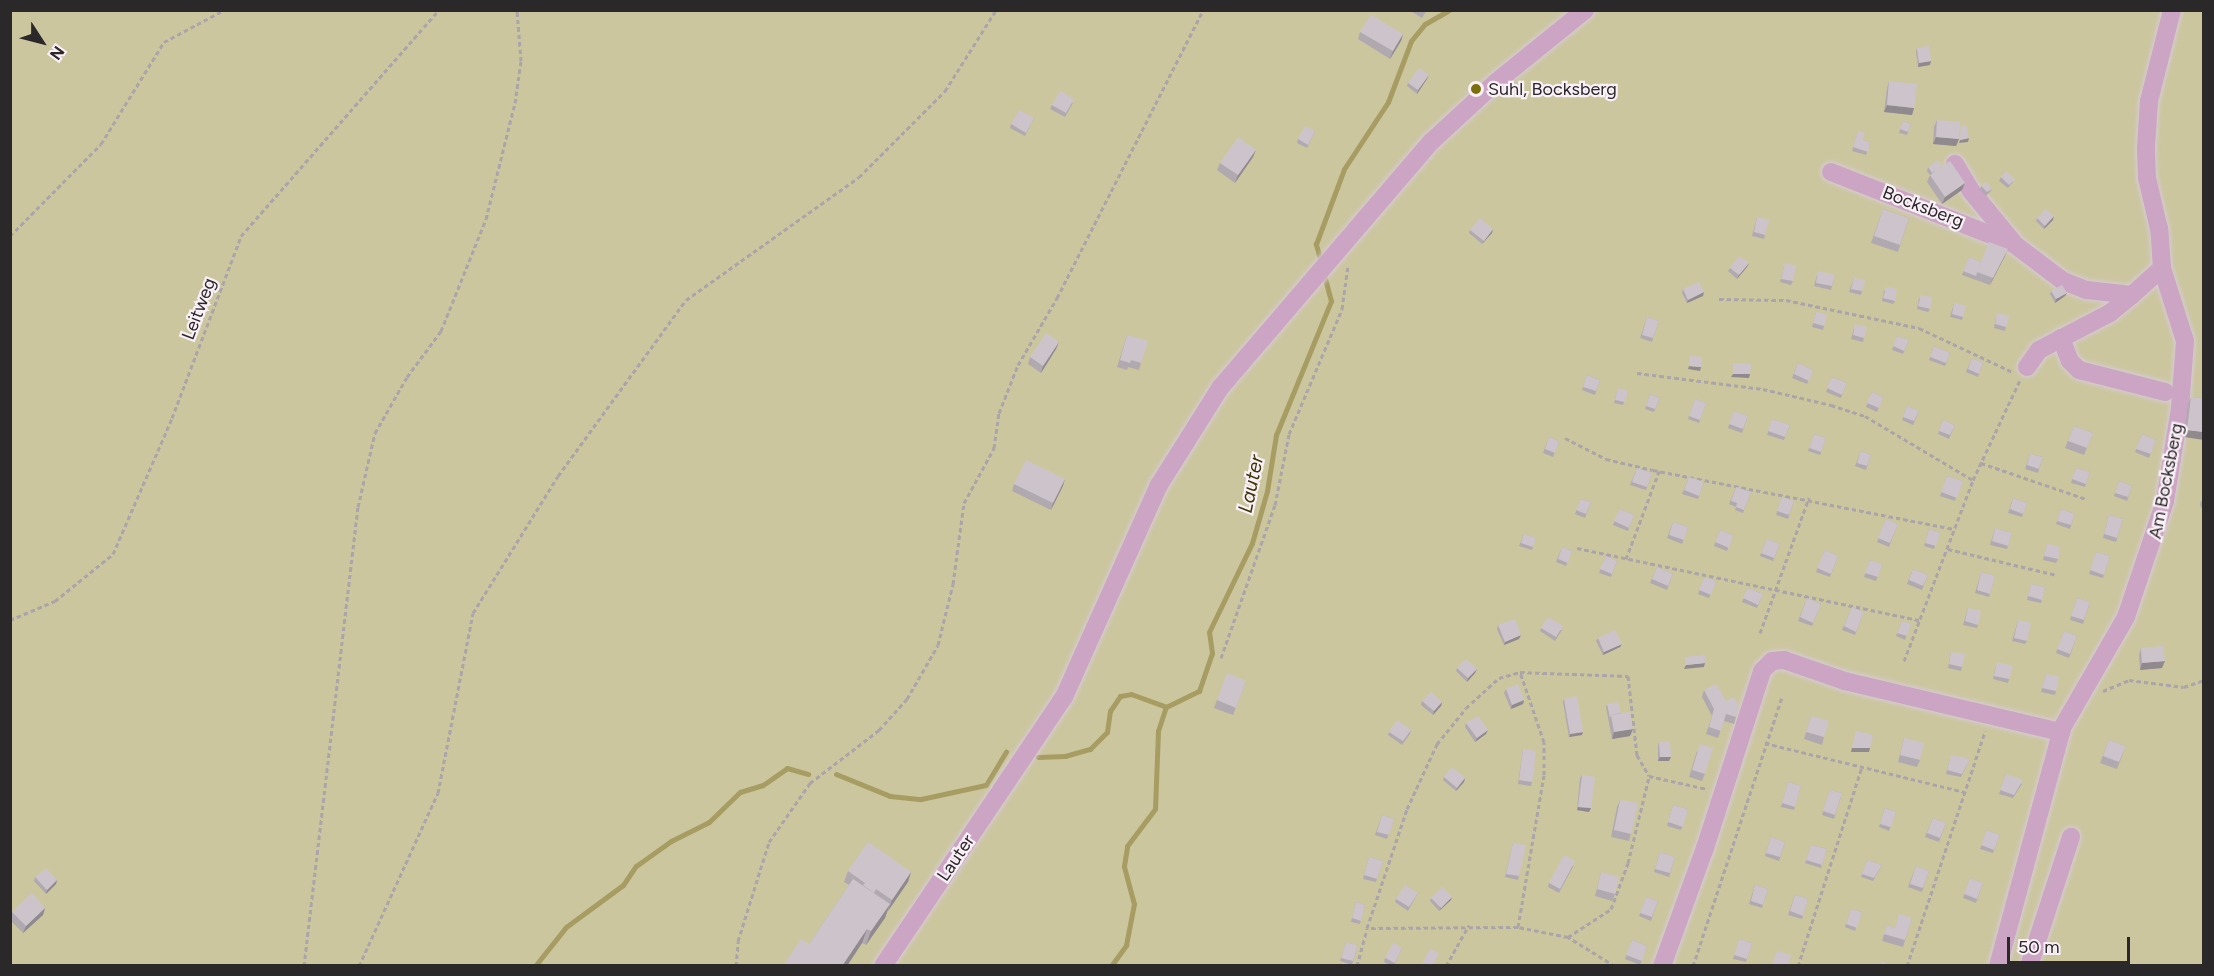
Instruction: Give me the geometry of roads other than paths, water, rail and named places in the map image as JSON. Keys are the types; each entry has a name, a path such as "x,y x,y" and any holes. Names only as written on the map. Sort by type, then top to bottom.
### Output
{"street":[{"name":"Lauter","path":"883,966 1064,697 1104,614 1132,543 1177,453 1220,388 1333,252 1431,142 1495,83 1584,10"},
{"name":"Am Bocksberg","path":"1998,966 2061,732 2126,617 2165,501 2180,408 2185,340 2163,268 2159,229 2147,178 2146,147 2149,101 2172,10"},
{"name":"Bocksberg","path":"1955,164 1971,191 2014,243 2063,281 2087,290 2132,295"},
{"name":"Bocksberg","path":"1831,172 2014,243"},
{"path":"2027,367 2039,350 2110,313 2163,268"},
{"path":"2061,338 2070,361 2079,370 2165,392"},
{"path":"1662,966 1725,789 1762,671 1772,661 1784,660 1845,681 1990,713 2061,732"},
{"path":"2029,966 2071,837"}],"waterway":[{"name":"Lauter","path":"1321,262 1316,244 1344,169 1388,102 1411,41 1425,24 1449,10"},
{"name":"Lauter","path":"1111,966 1126,945 1134,904 1124,866 1127,846 1155,809 1158,731 1166,707 1199,691 1212,653 1209,632 1252,543 1267,491 1276,435 1331,301 1324,274"},
{"path":"1038,757 1065,756 1090,749 1107,732 1110,711 1120,696 1131,694 1166,707"},
{"path":"836,774 890,796 921,799 986,785 1006,752"},
{"path":"535,966 566,927 623,885 636,866 671,841 709,822 740,792 763,785 787,768 808,774"}],"place":[{"name":"Suhl, Bocksberg","path":"1476,89"}]}
